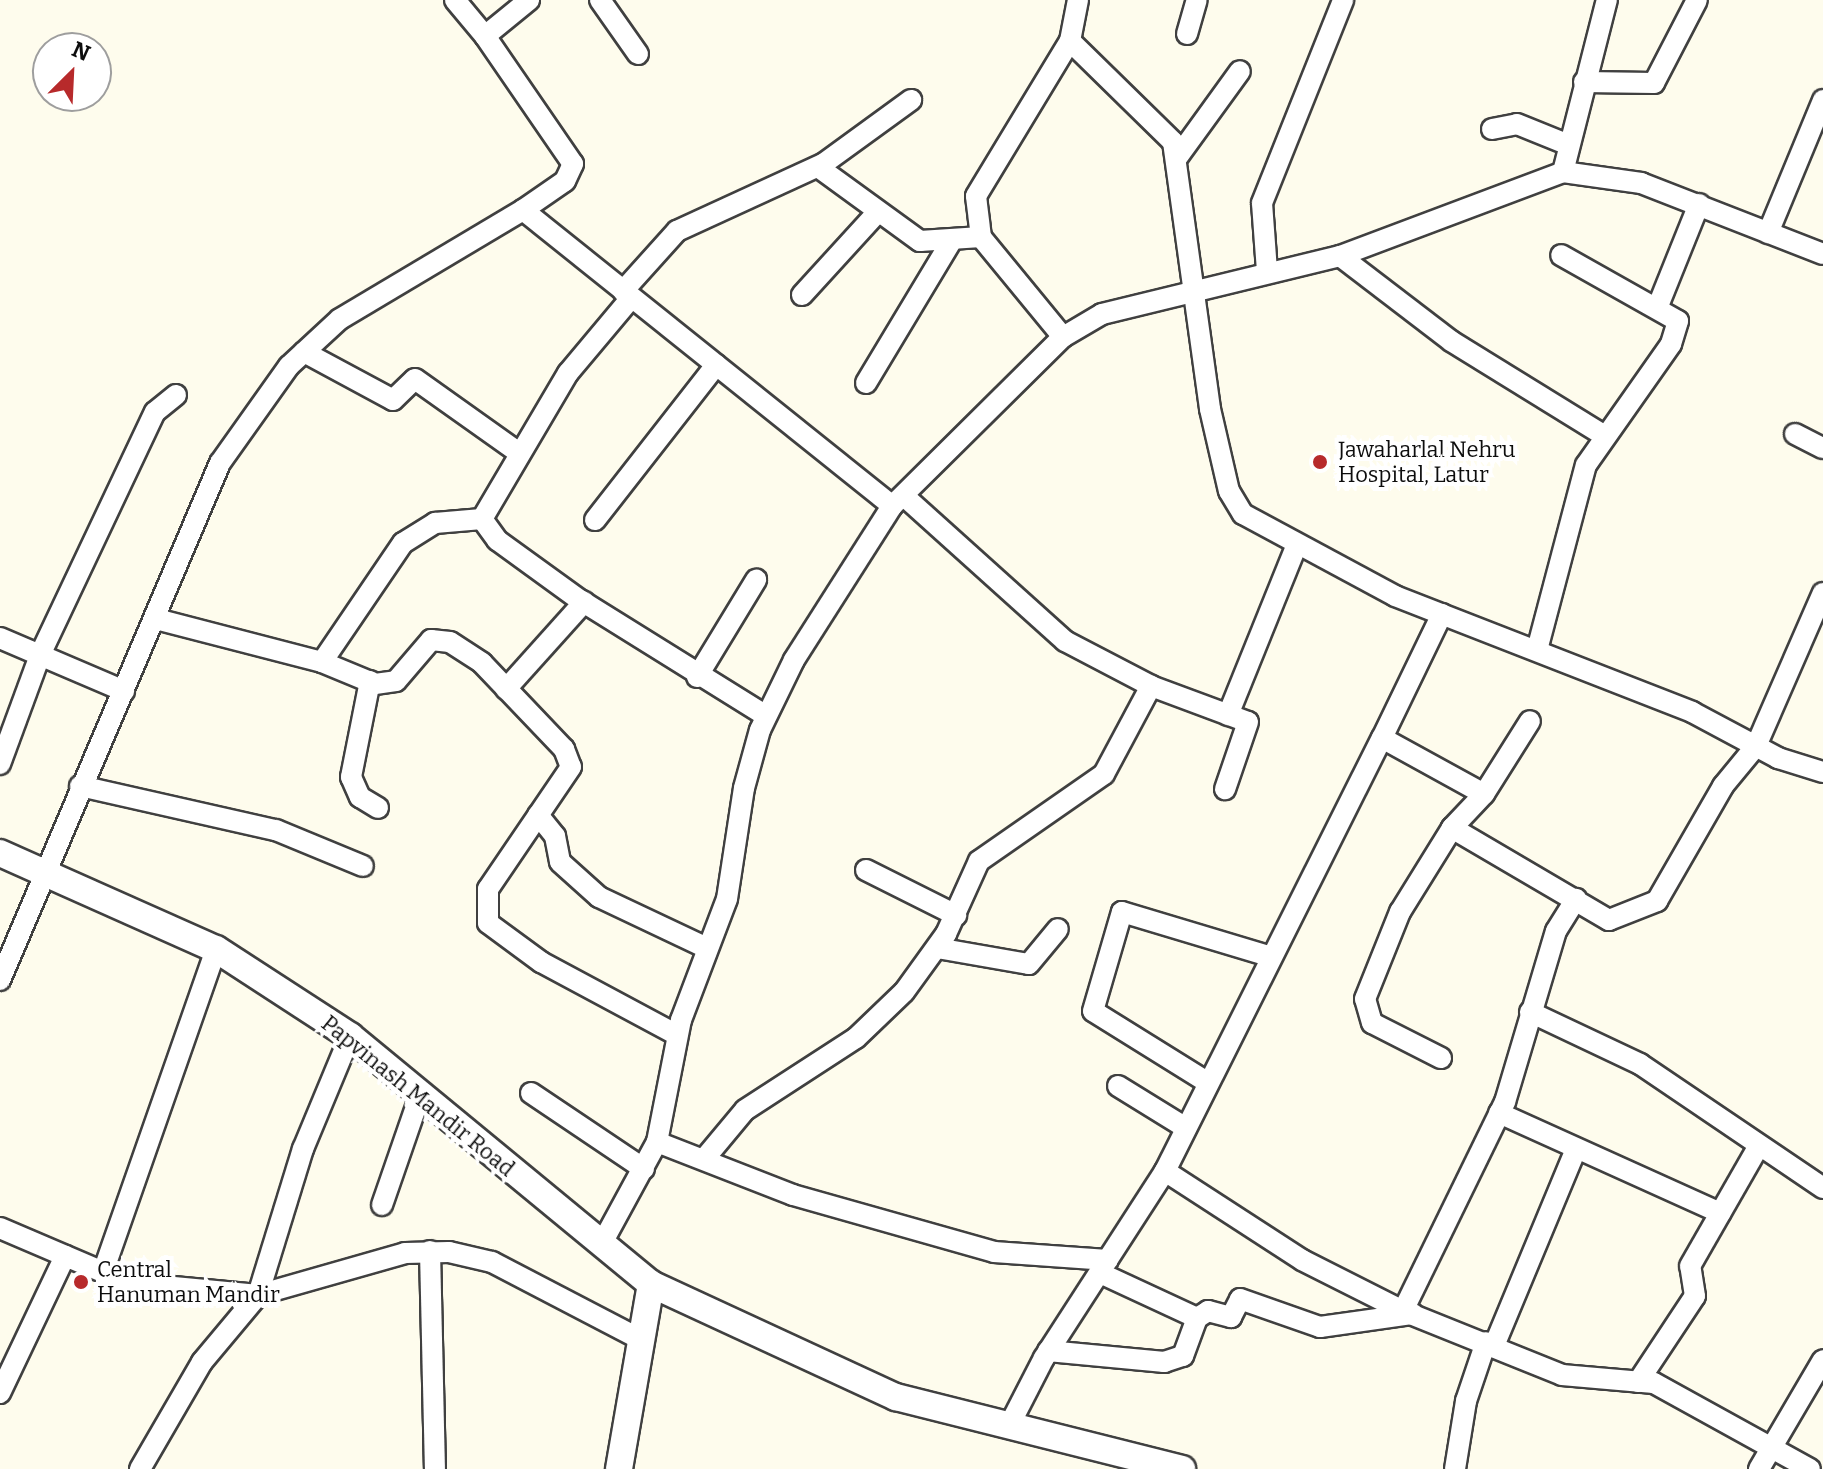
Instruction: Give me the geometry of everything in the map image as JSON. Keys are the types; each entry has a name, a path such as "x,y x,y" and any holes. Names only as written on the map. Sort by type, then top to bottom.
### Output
{"street":[{"path":"0,980 220,463 304,352 390,285 523,210 565,181 571,153 455,0"},
{"path":"485,36 529,0"},
{"path":"600,0 638,54"},
{"path":"1063,337 981,237 975,215 983,179 1070,41 1078,0"},
{"path":"1187,34 1197,0"},
{"path":"1267,271 1262,203 1343,0"},
{"path":"1563,172 1607,0"},
{"path":"1584,82 1654,83 1697,0"},
{"path":"1070,41 1156,118 1177,158 1183,247 1196,290 1229,491 1243,514 1296,547 1442,614 1692,712 1756,746 1823,772"},
{"path":"1177,158 1240,71"},
{"path":"482,519 568,373 677,231 818,167 911,100"},
{"path":"1768,233 1823,100"},
{"path":"1492,129 1517,124 1569,145"},
{"path":"818,167 877,213 920,241 950,243 981,237"},
{"path":"601,1245 657,1142 677,1035 727,899 744,788 766,716 834,591 898,501 1063,337 1102,314 1267,271 1340,256 1563,172 1641,183 1823,254"},
{"path":"1658,306 1699,204"},
{"path":"523,210 716,365 898,501 1065,641 1151,686 1248,722 1225,789"},
{"path":"802,295 877,213"},
{"path":"866,383 950,243"},
{"path":"1537,650 1579,487 1603,435 1671,344 1678,321 1658,306 1561,255"},
{"path":"1340,256 1451,341 1603,435"},
{"path":"304,352 393,400 415,379 519,453"},
{"path":"595,520 716,365"},
{"path":"0,764 40,655 155,412 176,395"},
{"path":"1795,434 1823,448"},
{"path":"482,519 497,540 584,602 697,677 766,716"},
{"path":"322,662 403,543 435,523 482,519"},
{"path":"1228,715 1296,547"},
{"path":"697,677 756,580"},
{"path":"1452,828 1609,920 1657,901 1723,786 1756,746 1823,593"},
{"path":"506,689 584,602"},
{"path":"1009,1426 1048,1351 1165,1171 1269,956 1382,738 1442,614"},
{"path":"156,619 322,662 370,681 396,681 422,646 441,639 482,663 564,749 571,767 488,889 488,923 541,962 677,1035"},
{"path":"0,638 124,691"},
{"path":"370,681 351,777 360,797 378,808"},
{"path":"705,1158 745,1110 856,1038 937,948 956,915 979,861 1104,774 1151,686"},
{"path":"1441,1058 1372,1023 1365,999 1400,912 1452,828 1484,794 1530,721"},
{"path":"1382,738 1484,794"},
{"path":"80,786 276,830 363,866"},
{"path":"538,815 555,836 560,862 599,897 707,948"},
{"name":"Papvinash Mandir Road","path":"0,853 46,870 216,949 350,1036 651,1284 830,1372 1009,1426 1182,1469"},
{"path":"866,870 956,915"},
{"path":"1408,1312 1499,1113 1556,931 1576,899"},
{"path":"1207,1082 1093,1011 1122,912 1269,956"},
{"path":"937,948 1029,964 1058,929"},
{"path":"103,1272 216,949"},
{"path":"1530,1012 1640,1064 1757,1149 1823,1188"},
{"path":"140,1469 202,1362 258,1295 303,1149 350,1036"},
{"path":"1118,1086 1186,1128"},
{"path":"531,1093 644,1169"},
{"path":"382,1205 420,1095"},
{"path":"1499,1113 1720,1213"},
{"path":"657,1142 705,1158 793,1195 994,1252 1104,1267 1197,1318"},
{"path":"1455,1469 1466,1401 1576,1149"},
{"path":"1638,1382 1695,1296 1690,1266 1757,1149"},
{"path":"1165,1171 1302,1260 1408,1312 1562,1375 1654,1383 1771,1444 1810,1469"},
{"path":"0,1228 103,1272 142,1284 258,1295 430,1251 492,1262 638,1338"},
{"path":"430,1251 435,1469"},
{"path":"0,1393 65,1256"},
{"path":"619,1469 638,1338 651,1284"},
{"path":"1048,1351 1164,1362 1183,1356 1197,1318 1208,1311 1231,1317 1240,1299 1320,1327 1408,1312"},
{"path":"1759,1469 1823,1360"}],"place":[{"name":"Jawaharlal Nehru Hospital, Latur","path":"1320,462"},
{"name":"Central Hanuman Mandir","path":"81,1282"}]}
